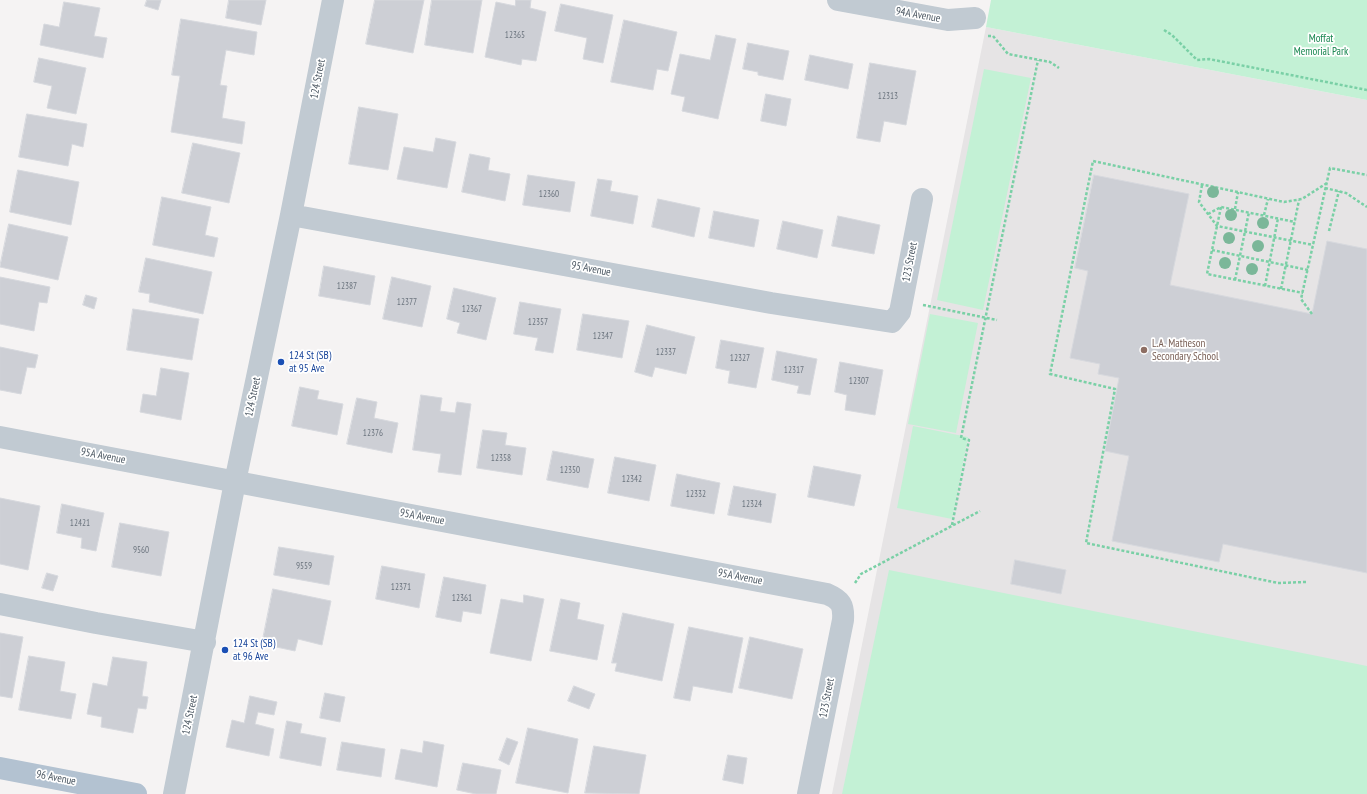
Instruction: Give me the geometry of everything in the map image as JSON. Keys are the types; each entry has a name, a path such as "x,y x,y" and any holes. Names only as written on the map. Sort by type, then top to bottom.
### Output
{"main road":[{"name":"96 Avenue","path":"0,768 136,794"}],"street":[{"name":"124 Street","path":"174,794 333,0"},
{"name":"94A Avenue","path":"838,0 948,20 975,18"},
{"name":"123 Street","path":"892,322 900,312 922,199"},
{"name":"95 Avenue","path":"291,215 771,303 892,322"},
{"name":"95A Avenue","path":"0,437 827,594 835,597 841,603"},
{"name":"123 Street","path":"808,794 843,620 844,609 841,603"},
{"path":"0,604 205,642"}],"path":[{"path":"1164,30 1172,35 1197,60 1209,59 1367,90"},
{"path":"987,36 993,36 1008,54 1050,62 1059,68"},
{"path":"952,526 969,440 962,438 1038,60"},
{"path":"1306,582 1278,583 1086,543 1115,389 1050,374 1093,161 1284,202 1302,199 1327,183"},
{"path":"1312,314 1302,299 1330,168 1367,175"},
{"path":"1202,185 1199,202 1217,226 1313,245"},
{"path":"1325,188 1346,193 1367,207"},
{"path":"1329,231 1339,191"},
{"path":"1235,209 1238,192"},
{"path":"1264,216 1268,199"},
{"path":"1280,289 1299,200"},
{"path":"1208,214 1221,207 1295,222"},
{"path":"1221,207 1207,274 1303,294"},
{"path":"1235,280 1250,212"},
{"path":"1265,286 1278,218"},
{"path":"1212,250 1308,270"},
{"path":"918,304 997,320"},
{"path":"855,583 861,574 980,511"}],"shaded area":[{"name":"L.A. Matheson Secondary School","path":"986,27 1367,100 1367,794 832,794"}],"green space":[{"name":"Moffat Memorial Park","path":"991,0 1367,0 1367,100 986,27"},
{"path":"984,69 1031,78 983,310 937,300"},
{"path":"930,314 978,323 956,433 908,424"},
{"path":"913,426 968,437 952,519 897,508"},
{"path":"889,570 1367,666 1367,794 842,794"}],"building":[{"path":"147,0 161,0 158,10 145,6"},
{"path":"229,0 266,0 261,25 226,18"},
{"path":"375,0 424,0 413,53 366,44"},
{"path":"432,0 482,0 473,53 425,45"},
{"path":"516,0 531,0 530,8 546,12 536,61 522,59 521,65 485,57 496,2 515,6"},
{"path":"64,2 100,8 94,36 107,38 103,58 40,45 44,24 59,27"},
{"path":"561,4 613,15 603,63 583,59 587,38 555,31"},
{"path":"181,19 257,32 254,55 226,50 220,85 227,86 222,118 245,122 242,144 171,132 180,76 172,75"},
{"path":"624,20 677,32 668,71 657,69 653,90 611,82"},
{"path":"716,35 736,39 718,119 682,111 685,97 671,94 680,54 710,60"},
{"path":"748,43 789,51 783,80 758,75 758,72 743,69"},
{"path":"810,55 853,64 848,89 805,80"},
{"path":"39,58 86,68 76,114 47,108 52,86 34,82"},
{"path":"870,63 916,71 906,125 884,121 880,142 857,138"},
{"path":"766,94 791,99 786,126 761,121"},
{"path":"359,107 398,114 388,170 349,164"},
{"path":"27,114 87,124 83,147 72,144 68,166 19,157"},
{"path":"436,138 456,142 447,188 397,179 404,147 433,152"},
{"path":"193,143 240,153 229,203 182,193"},
{"path":"470,154 490,158 488,170 510,174 505,201 462,192"},
{"path":"18,170 79,182 71,225 10,212"},
{"path":"528,175 575,182 570,212 523,205"},
{"path":"1094,175 1189,194 1170,285 1312,314 1327,241 1367,249 1367,573 1223,544 1219,562 1112,541 1129,456 1105,451 1119,378 1098,374 1100,364 1070,358 1088,271 1075,268"},
{"path":"598,179 612,181 610,191 638,196 633,224 591,216"},
{"path":"162,197 211,207 205,235 218,238 214,257 153,245"},
{"path":"658,199 700,208 694,237 652,227"},
{"path":"714,211 759,220 754,247 709,238"},
{"path":"838,216 880,225 874,254 832,246"},
{"path":"783,221 823,230 817,258 777,249"},
{"path":"9,224 68,237 58,280 0,267"},
{"path":"146,258 212,272 203,314 149,302 150,294 139,292"},
{"path":"324,266 375,276 370,305 319,296"},
{"path":"0,277 50,287 47,303 39,302 34,331 0,324"},
{"path":"392,277 431,286 422,327 383,319"},
{"path":"454,288 496,298 486,340 457,333 460,323 447,319"},
{"path":"86,295 97,298 94,309 83,305"},
{"path":"520,302 561,309 553,353 535,350 538,338 514,334"},
{"path":"133,309 199,319 192,360 127,350"},
{"path":"583,314 629,321 622,358 577,350"},
{"path":"647,325 695,337 686,374 655,367 652,377 635,372"},
{"path":"721,340 764,348 756,388 728,383 730,371 716,368"},
{"path":"0,347 38,355 35,368 27,367 21,394 0,390"},
{"path":"777,351 817,359 810,395 797,393 799,386 772,380"},
{"path":"840,362 883,370 875,415 845,410 847,395 835,392"},
{"path":"161,368 189,373 181,420 140,412 143,394 156,396"},
{"path":"300,387 319,391 317,399 343,404 337,435 292,426"},
{"path":"421,395 442,398 440,411 455,413 457,402 471,404 461,475 438,472 441,454 413,450"},
{"path":"357,398 377,402 374,418 398,423 392,453 347,444"},
{"path":"483,430 507,433 505,445 526,448 522,475 477,468"},
{"path":"553,451 594,459 588,488 547,480"},
{"path":"615,457 656,465 649,501 608,493"},
{"path":"814,466 861,475 854,506 808,497"},
{"path":"677,474 720,483 714,514 671,506"},
{"path":"734,486 776,494 771,523 728,515"},
{"path":"0,498 40,506 28,570 0,564"},
{"path":"62,504 104,513 96,551 81,548 82,538 57,533"},
{"path":"120,523 169,532 161,576 112,567"},
{"path":"279,547 334,556 329,585 274,575"},
{"path":"1015,560 1066,570 1061,594 1011,584"},
{"path":"382,566 425,574 419,608 376,599"},
{"path":"47,573 58,576 53,591 42,588"},
{"path":"444,577 486,585 481,614 463,611 461,622 436,617"},
{"path":"273,589 331,601 322,645 298,639 295,651 262,644"},
{"path":"524,595 544,599 531,661 490,653 501,599 523,603"},
{"path":"561,599 580,603 577,619 604,625 597,660 550,651"},
{"path":"623,613 674,624 662,681 615,671 617,663 612,663"},
{"path":"689,627 743,638 732,693 693,686 690,701 674,698"},
{"path":"0,633 23,637 12,698 0,696"},
{"path":"750,637 803,649 792,699 739,688"},
{"path":"29,656 65,662 60,691 76,694 71,719 19,710"},
{"path":"113,657 147,662 142,696 148,697 146,709 138,708 133,733 101,727 102,717 87,714 93,683 107,686"},
{"path":"574,686 595,694 589,709 568,701"},
{"path":"325,693 345,697 340,722 320,718"},
{"path":"250,696 277,702 274,715 258,712 255,724 274,729 269,756 226,747 232,720 244,723"},
{"path":"287,721 302,724 300,733 326,738 321,766 280,758"},
{"path":"528,728 578,739 568,793 516,783"},
{"path":"507,738 518,742 509,765 499,760"},
{"path":"424,741 444,745 437,787 395,779 401,749 422,753"},
{"path":"342,742 385,749 381,777 337,770"},
{"path":"594,746 646,755 639,794 585,793"},
{"path":"728,755 747,758 743,784 723,780"},
{"path":"463,763 501,770 496,794 476,794 457,790"}],"place":[{"name":"L.A. Matheson Secondary School","path":"1144,350"},
{"name":"124 St (SB) at 95 Ave","path":"281,362"},
{"name":"124 St (SB) at 96 Ave","path":"225,650"}]}
